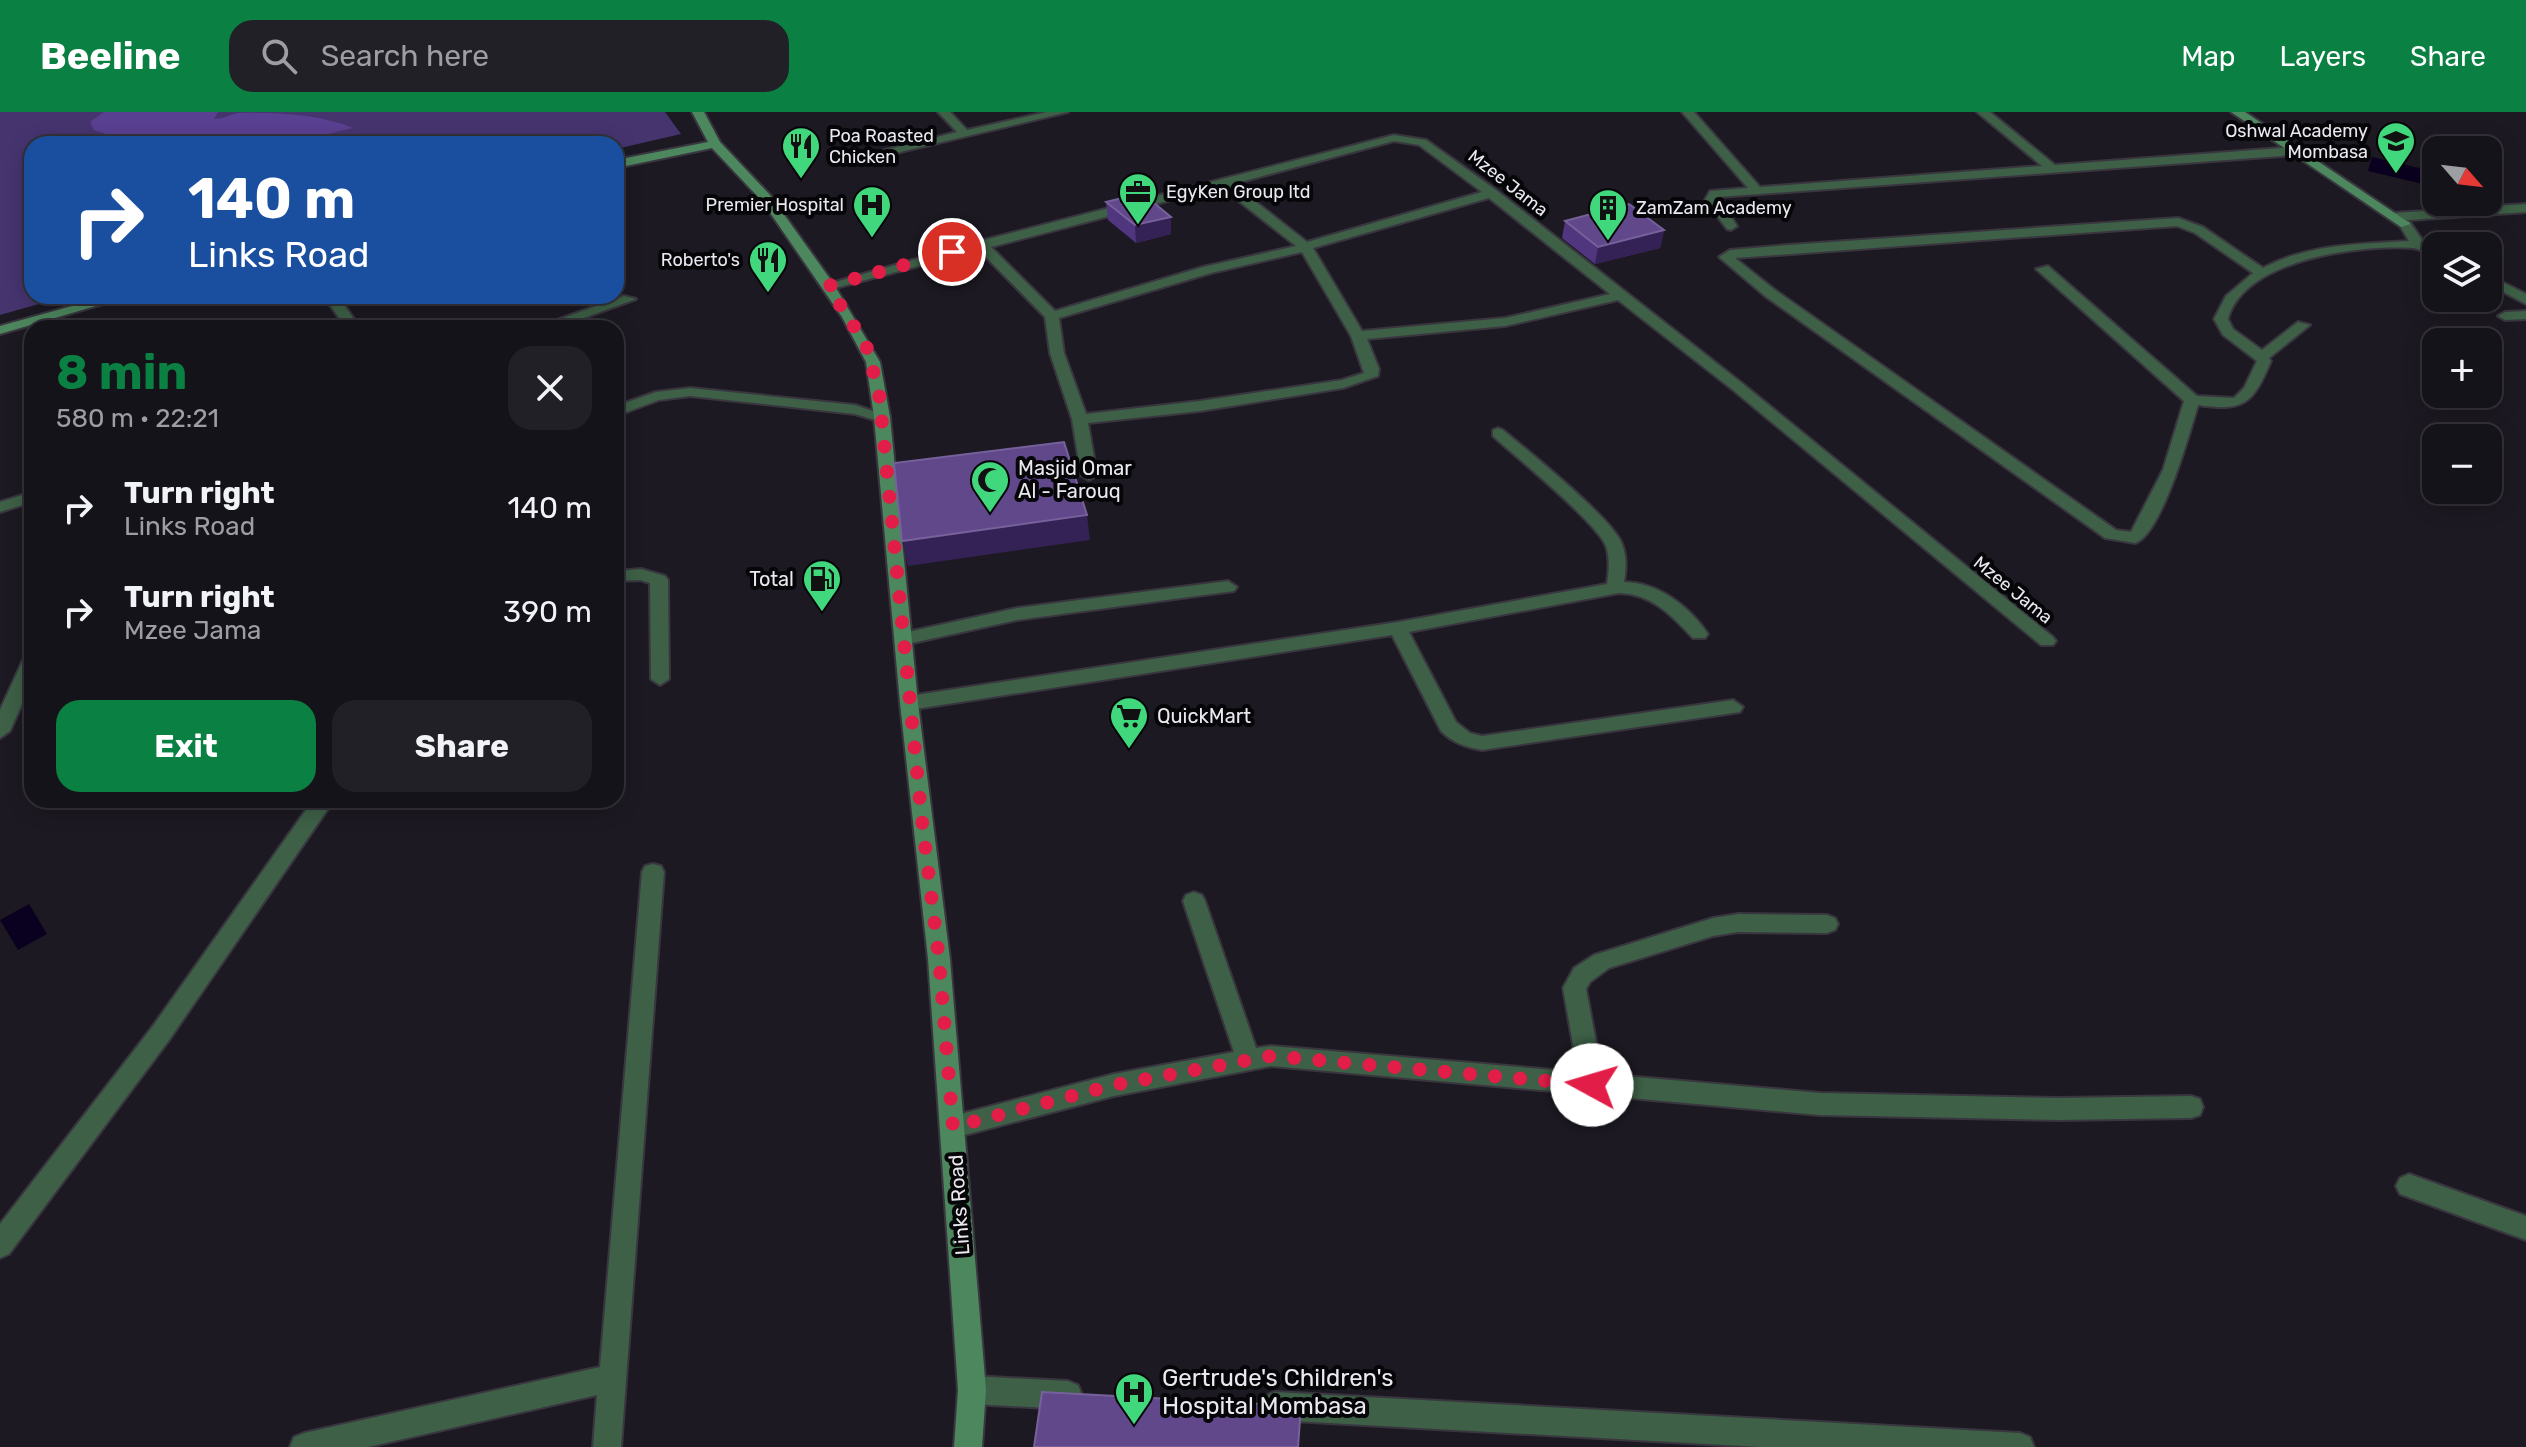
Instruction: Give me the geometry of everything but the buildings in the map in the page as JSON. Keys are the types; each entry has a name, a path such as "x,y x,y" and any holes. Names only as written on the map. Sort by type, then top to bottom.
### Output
{"main road":[{"name":"Links Road","path":"698,112 715,144 766,198 828,286 866,345 873,362 882,417 909,703 939,959 972,1390 968,1447"},
{"path":"2237,112 2400,220"},
{"path":"624,162 715,144"},
{"path":"36,320 94,304"},
{"path":"0,330 24,323"}],"street":[{"path":"944,112 965,134"},
{"path":"879,153 1062,112"},
{"path":"1688,112 1757,191"},
{"path":"1983,112 2055,171"},
{"name":"Mzee Jama","path":"828,286 1401,137 1428,145 1492,193 1618,296 1762,407 2047,641"},
{"path":"1731,226 1711,197 1722,192 2055,171 2296,151"},
{"path":"1080,419 1215,403 1371,376 1372,369 1358,336 1306,247 1224,183"},
{"path":"1052,316 1492,193"},
{"path":"2400,220 2526,208"},
{"path":"2400,220 2422,246"},
{"path":"2192,400 2171,470 2140,533 2135,538 2119,537 2018,470 1770,293 1726,257 1730,254 1788,249 2178,222 2199,230 2260,272"},
{"path":"2262,357 2228,332 2221,319 2224,304 2260,272 2289,258 2312,252 2418,244"},
{"path":"981,245 1052,316 1057,353 1080,419 1089,475"},
{"path":"2043,269 2192,400 2231,405 2243,401 2262,366 2262,357"},
{"path":"2502,287 2526,300"},
{"path":"1358,336 1505,322 1618,296"},
{"path":"624,301 629,299"},
{"path":"566,320 614,304"},
{"path":"2505,316 2526,315"},
{"path":"2262,357 2303,325"},
{"path":"624,408 656,396 690,392 855,410 882,417"},
{"path":"1498,433 1569,495 1613,542 1618,564 1615,587"},
{"path":"0,507 24,500"},
{"path":"624,575 641,574 659,580 660,679"},
{"path":"903,639 1017,614 1228,587"},
{"path":"909,703 1398,628 1615,587 1650,590 1669,601 1699,634"},
{"path":"1398,628 1448,726 1467,741 1482,743 1733,707"},
{"path":"0,731 24,678"},
{"path":"0,1245 161,1033 318,808"},
{"path":"607,1447 653,872"},
{"path":"1194,901 1248,1058"},
{"path":"1592,1085 1574,988 1589,969 1627,953 1713,927 1738,923 1827,924"},
{"path":"953,1127 1114,1085 1248,1058 1307,1057 1820,1104 2059,1109 2191,1107"},
{"path":"2409,1186 2526,1228"},
{"path":"304,1447 612,1378"},
{"path":"972,1390 1098,1397"},
{"path":"1241,1405 2020,1447"}],"shaded area":[{"path":"0,112 665,112 681,134 624,147 624,136 24,136 24,304 39,304 0,315"},
{"path":"104,112 218,112 214,119 238,113 282,114 311,117 353,128 320,136 112,136 94,130 90,122"},
{"path":"2372,157 2422,169 2422,184 2368,171"},
{"path":"29,904 47,934 18,950 0,920"}],"place":[{"name":"Oshwal Academy Mombasa","path":"2396,175"},
{"name":"Poa Roasted Chicken","path":"801,180"},
{"name":"EgyKen Group ltd","path":"1138,226"},
{"name":"Premier Hospital","path":"872,239"},
{"name":"ZamZam Academy","path":"1608,242"},
{"name":"Roberto's","path":"768,294"},
{"name":"Masjid Omar Al - Farouq","path":"990,514"},
{"name":"Total","path":"822,613"},
{"name":"QuickMart","path":"1129,750"},
{"name":"Gertrude's Children's Hospital Mombasa","path":"1134,1426"}],"route":[{"path":"952,252 828,286 866,345 879,393 939,959 953,1127 1114,1085 1271,1056 1320,1058 1592,1085"}]}
